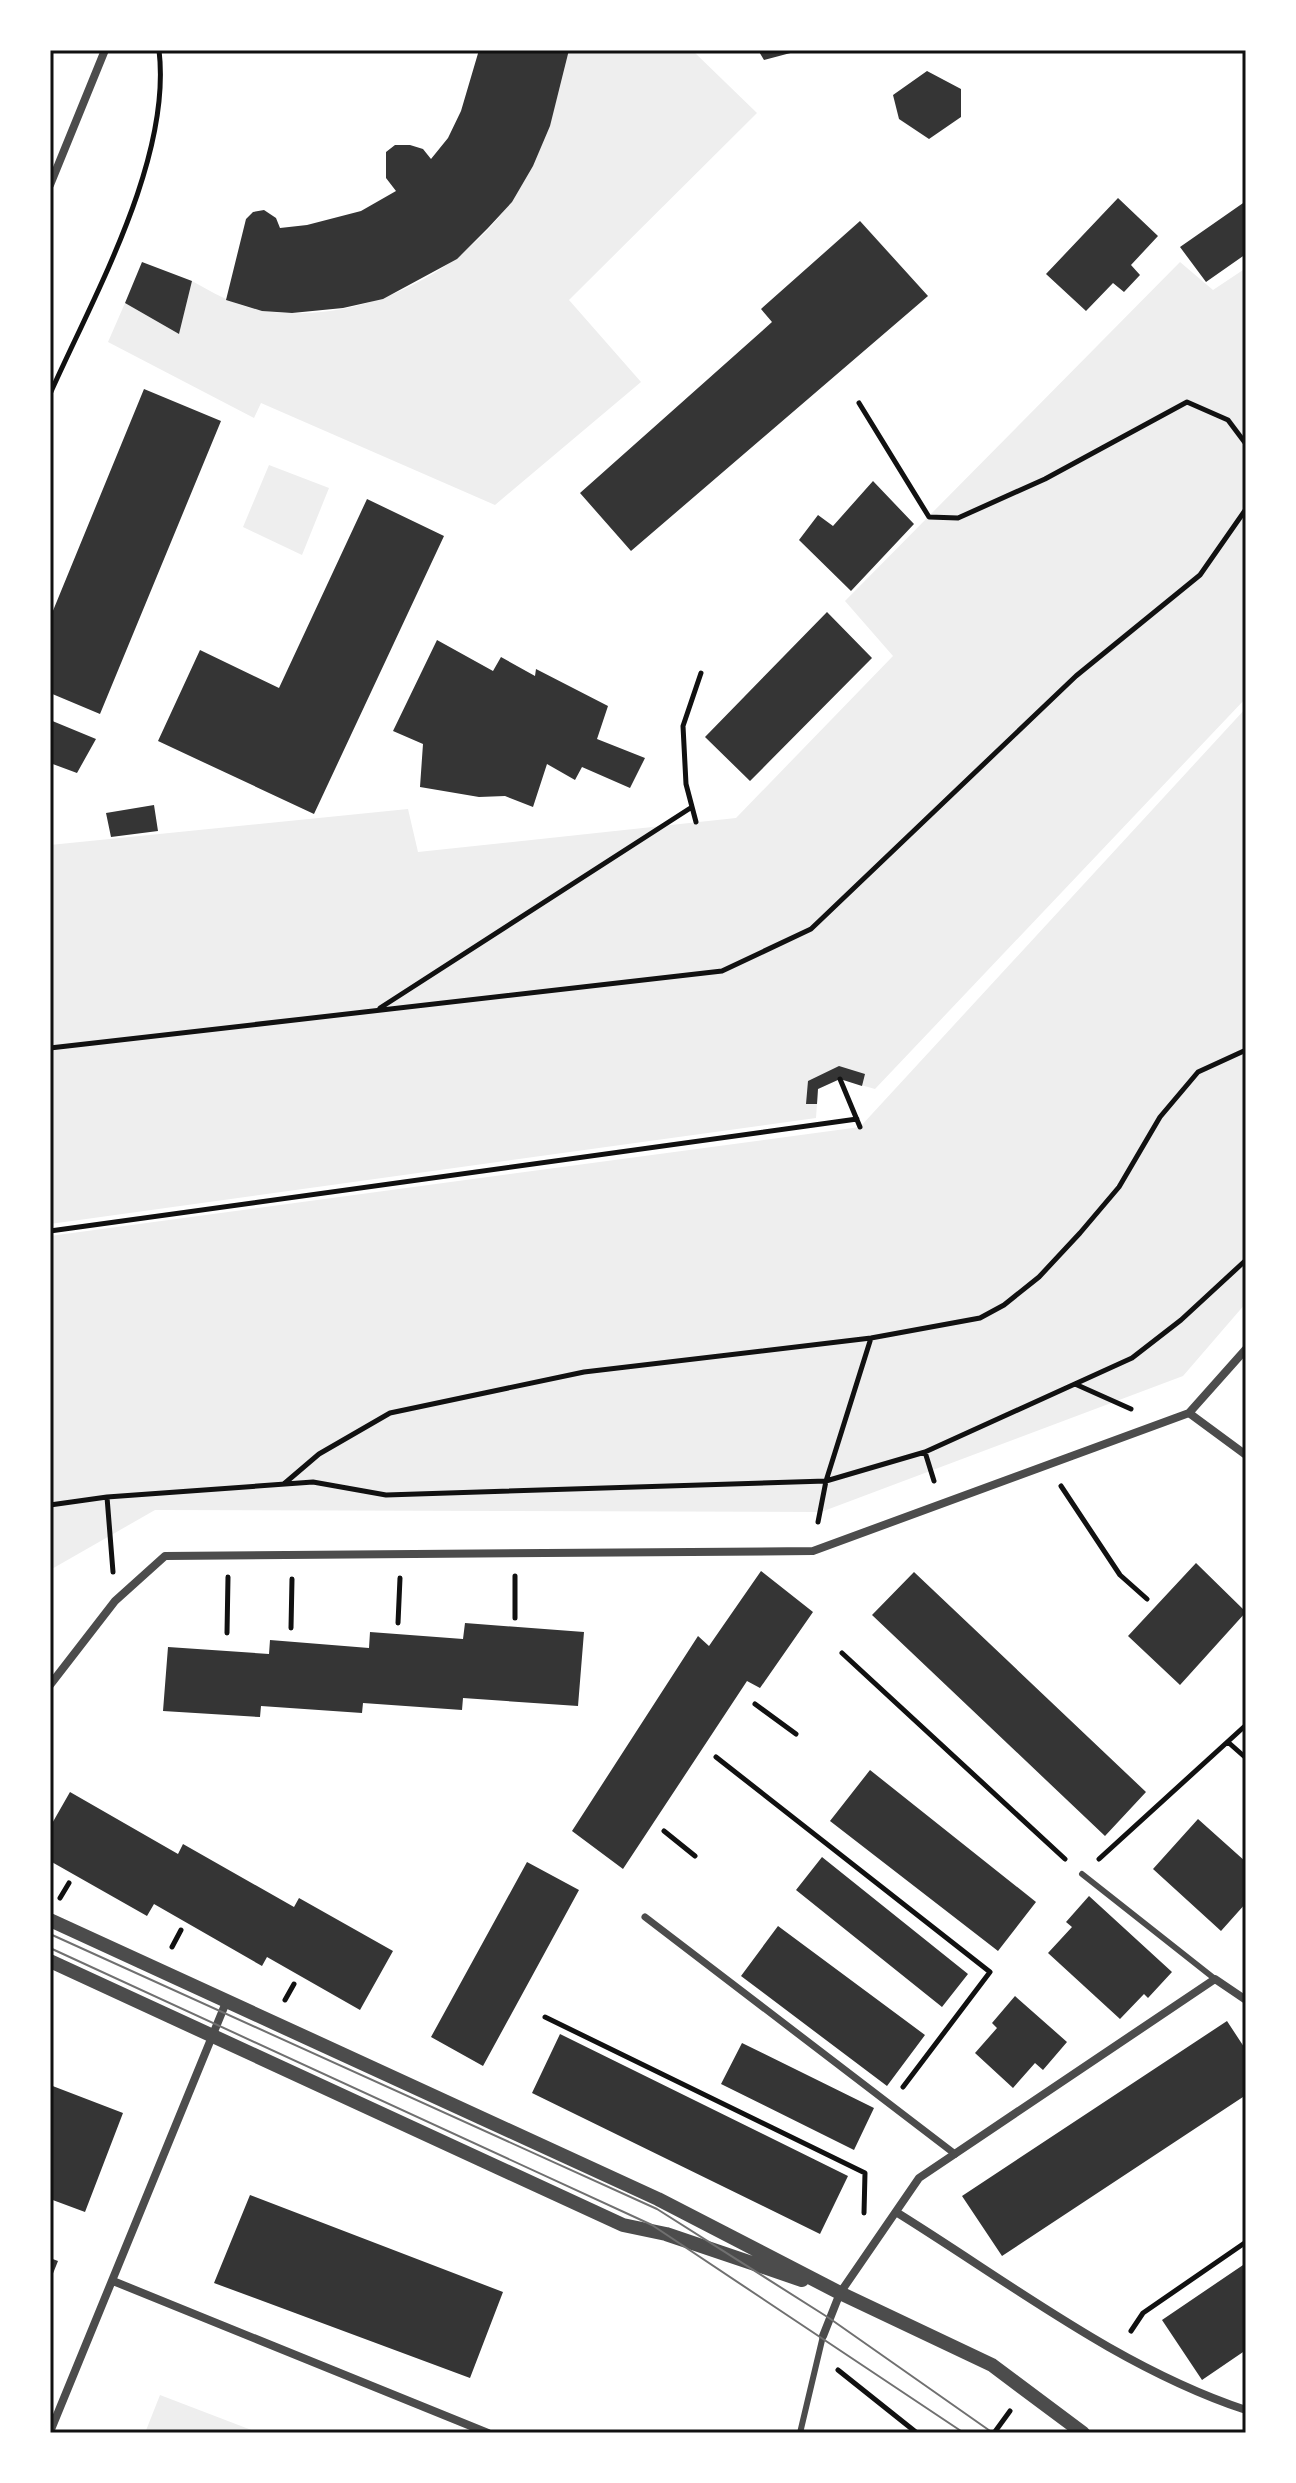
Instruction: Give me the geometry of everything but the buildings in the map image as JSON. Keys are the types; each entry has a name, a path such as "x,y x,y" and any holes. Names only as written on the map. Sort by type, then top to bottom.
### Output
{"street":[{"path":"50,185 105,50"},
{"path":"50,1685 115,1601 165,1556 813,1551 1189,1413 1246,1349"},
{"path":"1189,1413 1246,1455"},
{"path":"645,1917 955,2154"},
{"path":"50,1920 658,2199 840,2293 992,2365 1083,2433"},
{"path":"50,1961 623,2225 666,2234 840,2293"},
{"path":"823,2336 840,2293 919,2178 1215,1979 1246,2000"},
{"path":"50,2432 227,2000"},
{"path":"896,2212 1118,2352 1212,2399 1246,2410"},
{"path":"113,2281 488,2433"}],"lane":[{"path":"1082,1874 1215,1979"},
{"path":"800,2433 823,2336"}],"path":[{"path":"50,394 132,210 155,134 162,76 159,50"},
{"path":"859,403 929,517 958,518 1045,479 1187,402 1228,420 1246,444"},
{"path":"50,1048 722,971 811,929 1076,676 1200,575 1246,509"},
{"path":"696,822 686,784 683,726 701,673"},
{"path":"376,1011 692,807"},
{"path":"284,1484 319,1454 390,1413 584,1372 871,1338 980,1318 1004,1305 1039,1277 1119,1187 1160,1117 1198,1072 1246,1050"},
{"path":"840,1079 860,1127"},
{"path":"50,1231 857,1119"},
{"path":"50,1505 107,1497 313,1482 386,1495 826,1481 925,1452 1132,1358 1181,1320 1246,1260"},
{"path":"813,1551 826,1481 871,1338"},
{"path":"1075,1384 1161,1423"},
{"path":"1049,1464 1120,1575 1147,1599"},
{"path":"107,1497 115,1601"},
{"path":"515,1618 516,1551"},
{"path":"398,1623 401,1553"},
{"path":"291,1628 293,1554"},
{"path":"227,1633 228,1556"},
{"path":"842,1653 1082,1874 1246,1725"},
{"path":"755,1704 796,1734"},
{"path":"1229,1743 1246,1758"},
{"path":"716,1757 990,1972 890,2104"},
{"path":"664,1831 695,1856"},
{"path":"545,2017 865,2173 862,2262"},
{"path":"1143,2313 1246,2242"},
{"path":"818,2354 917,2433"}],"shaded area":[{"path":"569,50 692,50 757,113 569,300 641,382 495,505 261,403 254,418 108,342 125,303 179,334 192,281 245,306 265,311 300,313 335,310 369,302 433,274 488,230 521,186 547,130"},
{"path":"1180,262 1213,290 1246,268 1246,698 875,1089 840,1079 818,1089 816,1118 50,1224 50,845 408,809 418,852 736,818 893,656 845,601"},
{"path":"269,465 329,488 302,555 243,527"},
{"path":"1246,708 1246,1303 1183,1376 821,1512 155,1510 50,1570 50,1236 860,1127"},
{"path":"160,2395 259,2433 145,2433"}],"tram line":[{"path":"50,1934 657,2209 829,2318 993,2433"},
{"path":"50,1948 652,2225 964,2433"}]}
